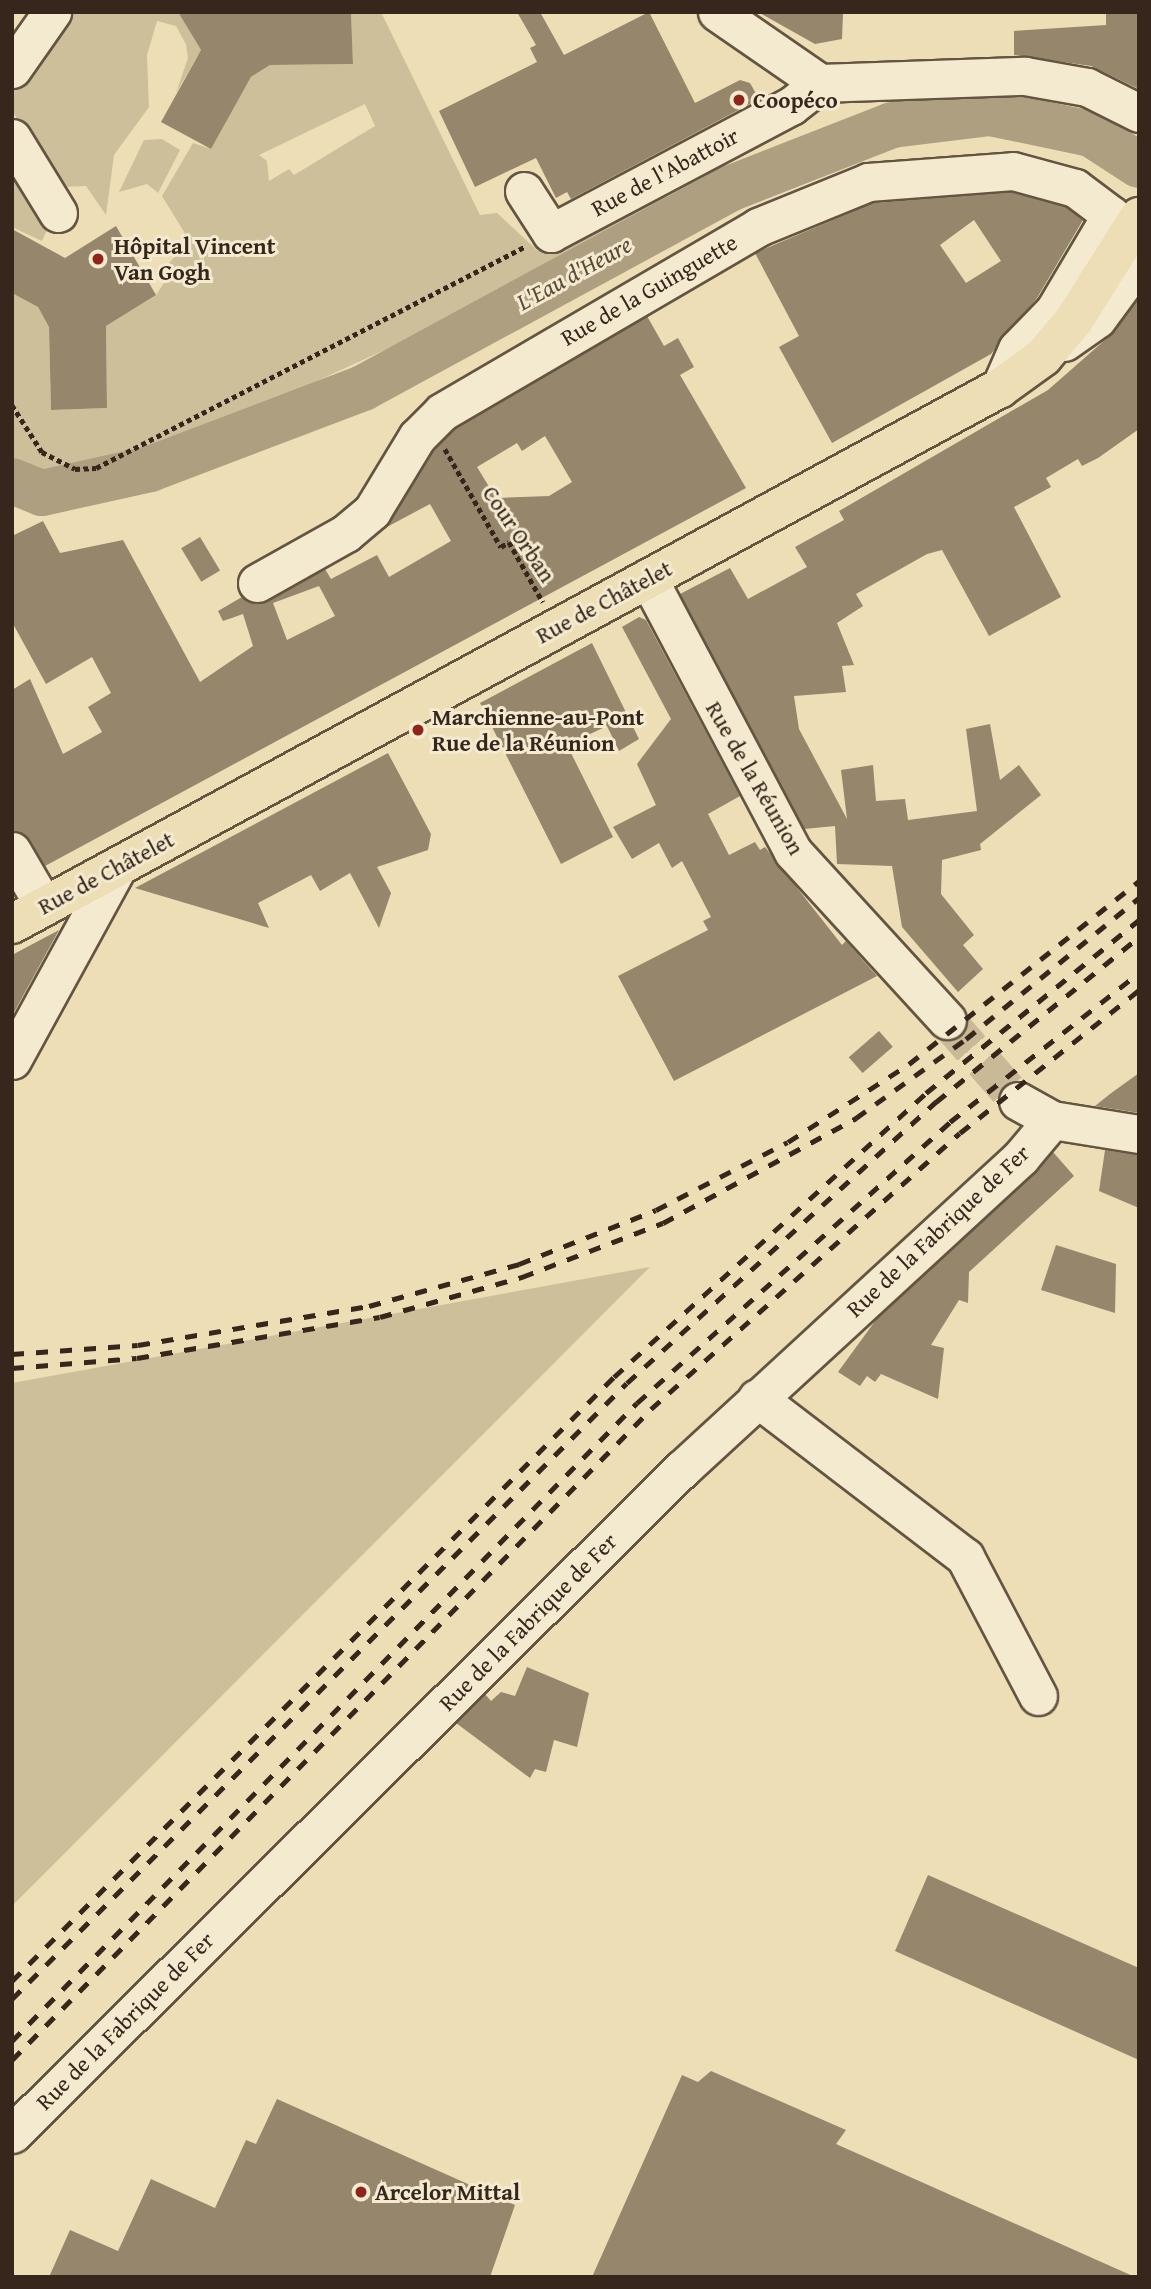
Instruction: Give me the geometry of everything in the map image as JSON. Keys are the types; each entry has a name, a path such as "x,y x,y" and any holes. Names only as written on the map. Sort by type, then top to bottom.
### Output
{"main road":[{"name":"Rue de Châtelet","path":"28,915 1000,387 1043,357 1089,299 1125,216"}],"street":[{"path":"717,12 820,83 1025,76 1087,88 1139,113"},
{"path":"12,69 36,17"},
{"name":"Rue de l'Abattoir","path":"551,233 791,106 820,83"},
{"path":"12,138 58,213"},
{"name":"Rue de la Guinguette","path":"257,583 346,533 372,511 430,424 758,227 868,182 1013,171 1075,188 1125,216"},
{"path":"524,191 551,233"},
{"path":"1000,387 1017,349 1054,311 1125,216"},
{"path":"1043,357 1097,319 1139,262"},
{"name":"Rue de la Réunion","path":"648,578 793,852 947,1020"},
{"path":"12,851 28,915"},
{"path":"12,1060 118,866"},
{"path":"1018,1101 1052,1120 1139,1134"},
{"name":"Rue de la Fabrique de Fer","path":"12,2134 757,1398 1021,1157 1052,1120"},
{"path":"757,1398 965,1557 1038,1696"}],"path":[{"path":"12,405 42,452 75,469 96,468 551,233"},
{"name":"Cour Orban","path":"430,424 501,547 509,542 558,628"}],"shaded area":[{"path":"63,12 178,12 201,50 176,93 188,58 186,44 176,26 157,21 147,55 149,107 114,155 106,215 86,186 62,187 12,111 12,84"},
{"path":"351,12 381,12 480,215 497,213 538,251 555,253 667,185 666,204 519,288 182,443 100,474 49,477 13,458 12,293 38,307 49,327 51,410 107,408 106,326 156,295 170,274 169,263 189,240 162,196 193,143 211,149 251,77 270,65 353,64","holes":["365,104 375,126 294,175 289,169 269,181 267,161 259,155"]},
{"path":"162,139 180,150 158,193 147,184 119,192 144,140"},
{"path":"12,152 51,221 42,241 12,227"},
{"path":"650,1267 12,1906 12,1383"}],"building":[{"path":"178,12 351,12 353,64 270,65 251,77 211,149 161,122 201,50"},
{"path":"517,12 540,12 564,55 649,12 695,103 740,80 750,83 759,99 571,199 567,192 556,198 536,158 475,187 439,111 537,62 530,48 536,45"},
{"path":"758,12 843,14 842,39 815,44"},
{"path":"1106,12 1139,12 1139,89 1091,66 1014,55 1014,31 1106,25"},
{"path":"1011,192 1066,207 1083,220 1037,298 991,354 832,443 779,347 799,336 755,253 873,203","holes":["974,220 1001,261 966,283 940,245"]},
{"path":"116,226 156,295 106,326 107,408 51,410 49,327 38,307 12,293 12,229 65,258"},
{"path":"1139,298 1139,429 1098,458 1082,466 1078,459 1046,478 1051,487 1014,507 1061,597 989,636 942,550 927,554 856,594 863,606 837,623 854,665 842,666 846,692 794,696 799,729 847,819 841,770 873,765 876,801 905,799 908,820 977,811 966,729 990,724 1000,780 1019,765 1041,795 980,844 981,850 942,860 941,894 974,935 963,945 983,969 958,992 902,927 892,866 837,864 835,826 804,829 680,594 730,568 748,599 807,567 795,547 844,520 839,511 1048,390 1114,332"},
{"path":"647,316 664,346 678,338 694,367 680,375 746,488 45,866 30,840 12,830 12,690 30,679 63,754 102,732 88,707 111,693 92,657 46,684 12,622 12,536 43,521 60,553 123,540 200,682 253,646 243,614 223,621 218,611 242,597 267,602 325,569 331,579 377,555 389,577 451,541 430,504 385,528 434,450 455,429","holes":["545,436 572,482 549,496 496,498 477,467 517,443 522,451","319,586 335,616 287,640 273,603"]},
{"path":"200,537 220,570 201,582 181,548"},
{"path":"639,617 646,620 740,796 708,814 729,855 755,842 760,850 765,847 842,945 846,941 877,976 674,1081 618,976 708,930 703,921 711,917 682,861 672,868 659,843 632,859 613,827 656,805 637,764 671,719 622,627"},
{"path":"592,643 639,739 619,751 607,726 567,745 613,837 561,864 480,703"},
{"path":"388,753 431,834 428,850 377,867 391,893 379,928 350,873 320,891 311,875 258,903 269,928 135,888"},
{"path":"59,930 12,1016 12,955"},
{"path":"879,1031 893,1047 863,1073 849,1057"},
{"path":"1139,1073 1139,1113 1095,1106 1110,1094"},
{"path":"1105,1150 1139,1155 1139,1208 1099,1191"},
{"path":"1053,1152 1074,1176 969,1272 968,1303 959,1300 931,1345 944,1348 938,1399 881,1374 875,1382 867,1376 860,1386 838,1372 878,1317"},
{"path":"1056,1245 1116,1264 1115,1313 1041,1290"},
{"path":"527,1667 589,1693 577,1747 554,1740 546,1772 535,1769 530,1778 456,1723 485,1694 491,1701 501,1692 515,1696"},
{"path":"928,1875 1139,1968 1139,2060 895,1951"},
{"path":"711,2071 846,2130 836,2144 1135,2277 592,2277 682,2075 698,2082"},
{"name":"Arcelor Mittal","path":"277,2099 515,2205 490,2277 49,2277 70,2230 118,2251 151,2179 215,2208 246,2140 256,2144"}],"waterway":[{"name":"L'Eau d'Heure","path":"12,481 42,493 150,469 363,388 729,189 892,125 990,113 1091,134 1139,165"}],"tunnel":[{"path":"947,1020 1018,1101"}],"railway":[{"path":"12,1354 138,1345 369,1306 519,1264 656,1210 788,1142 909,1064 1139,881"},
{"path":"12,1368 137,1358 380,1317 522,1277 663,1223 856,1118 966,1039 1139,898"},
{"path":"12,1981 614,1377 926,1093 1139,920"},
{"path":"12,1999 627,1383 936,1102 1139,937"},
{"path":"12,2041 637,1403 950,1122 1139,973"},
{"path":"12,2060 651,1409 960,1133 1139,990"}],"place":[{"name":"Coopéco","path":"739,100"},
{"name":"Hôpital Vincent Van Gogh","path":"98,259"},
{"name":"Marchienne-au-Pont Rue de la Réunion","path":"418,730"},
{"name":"Arcelor Mittal","path":"361,2192"}]}
